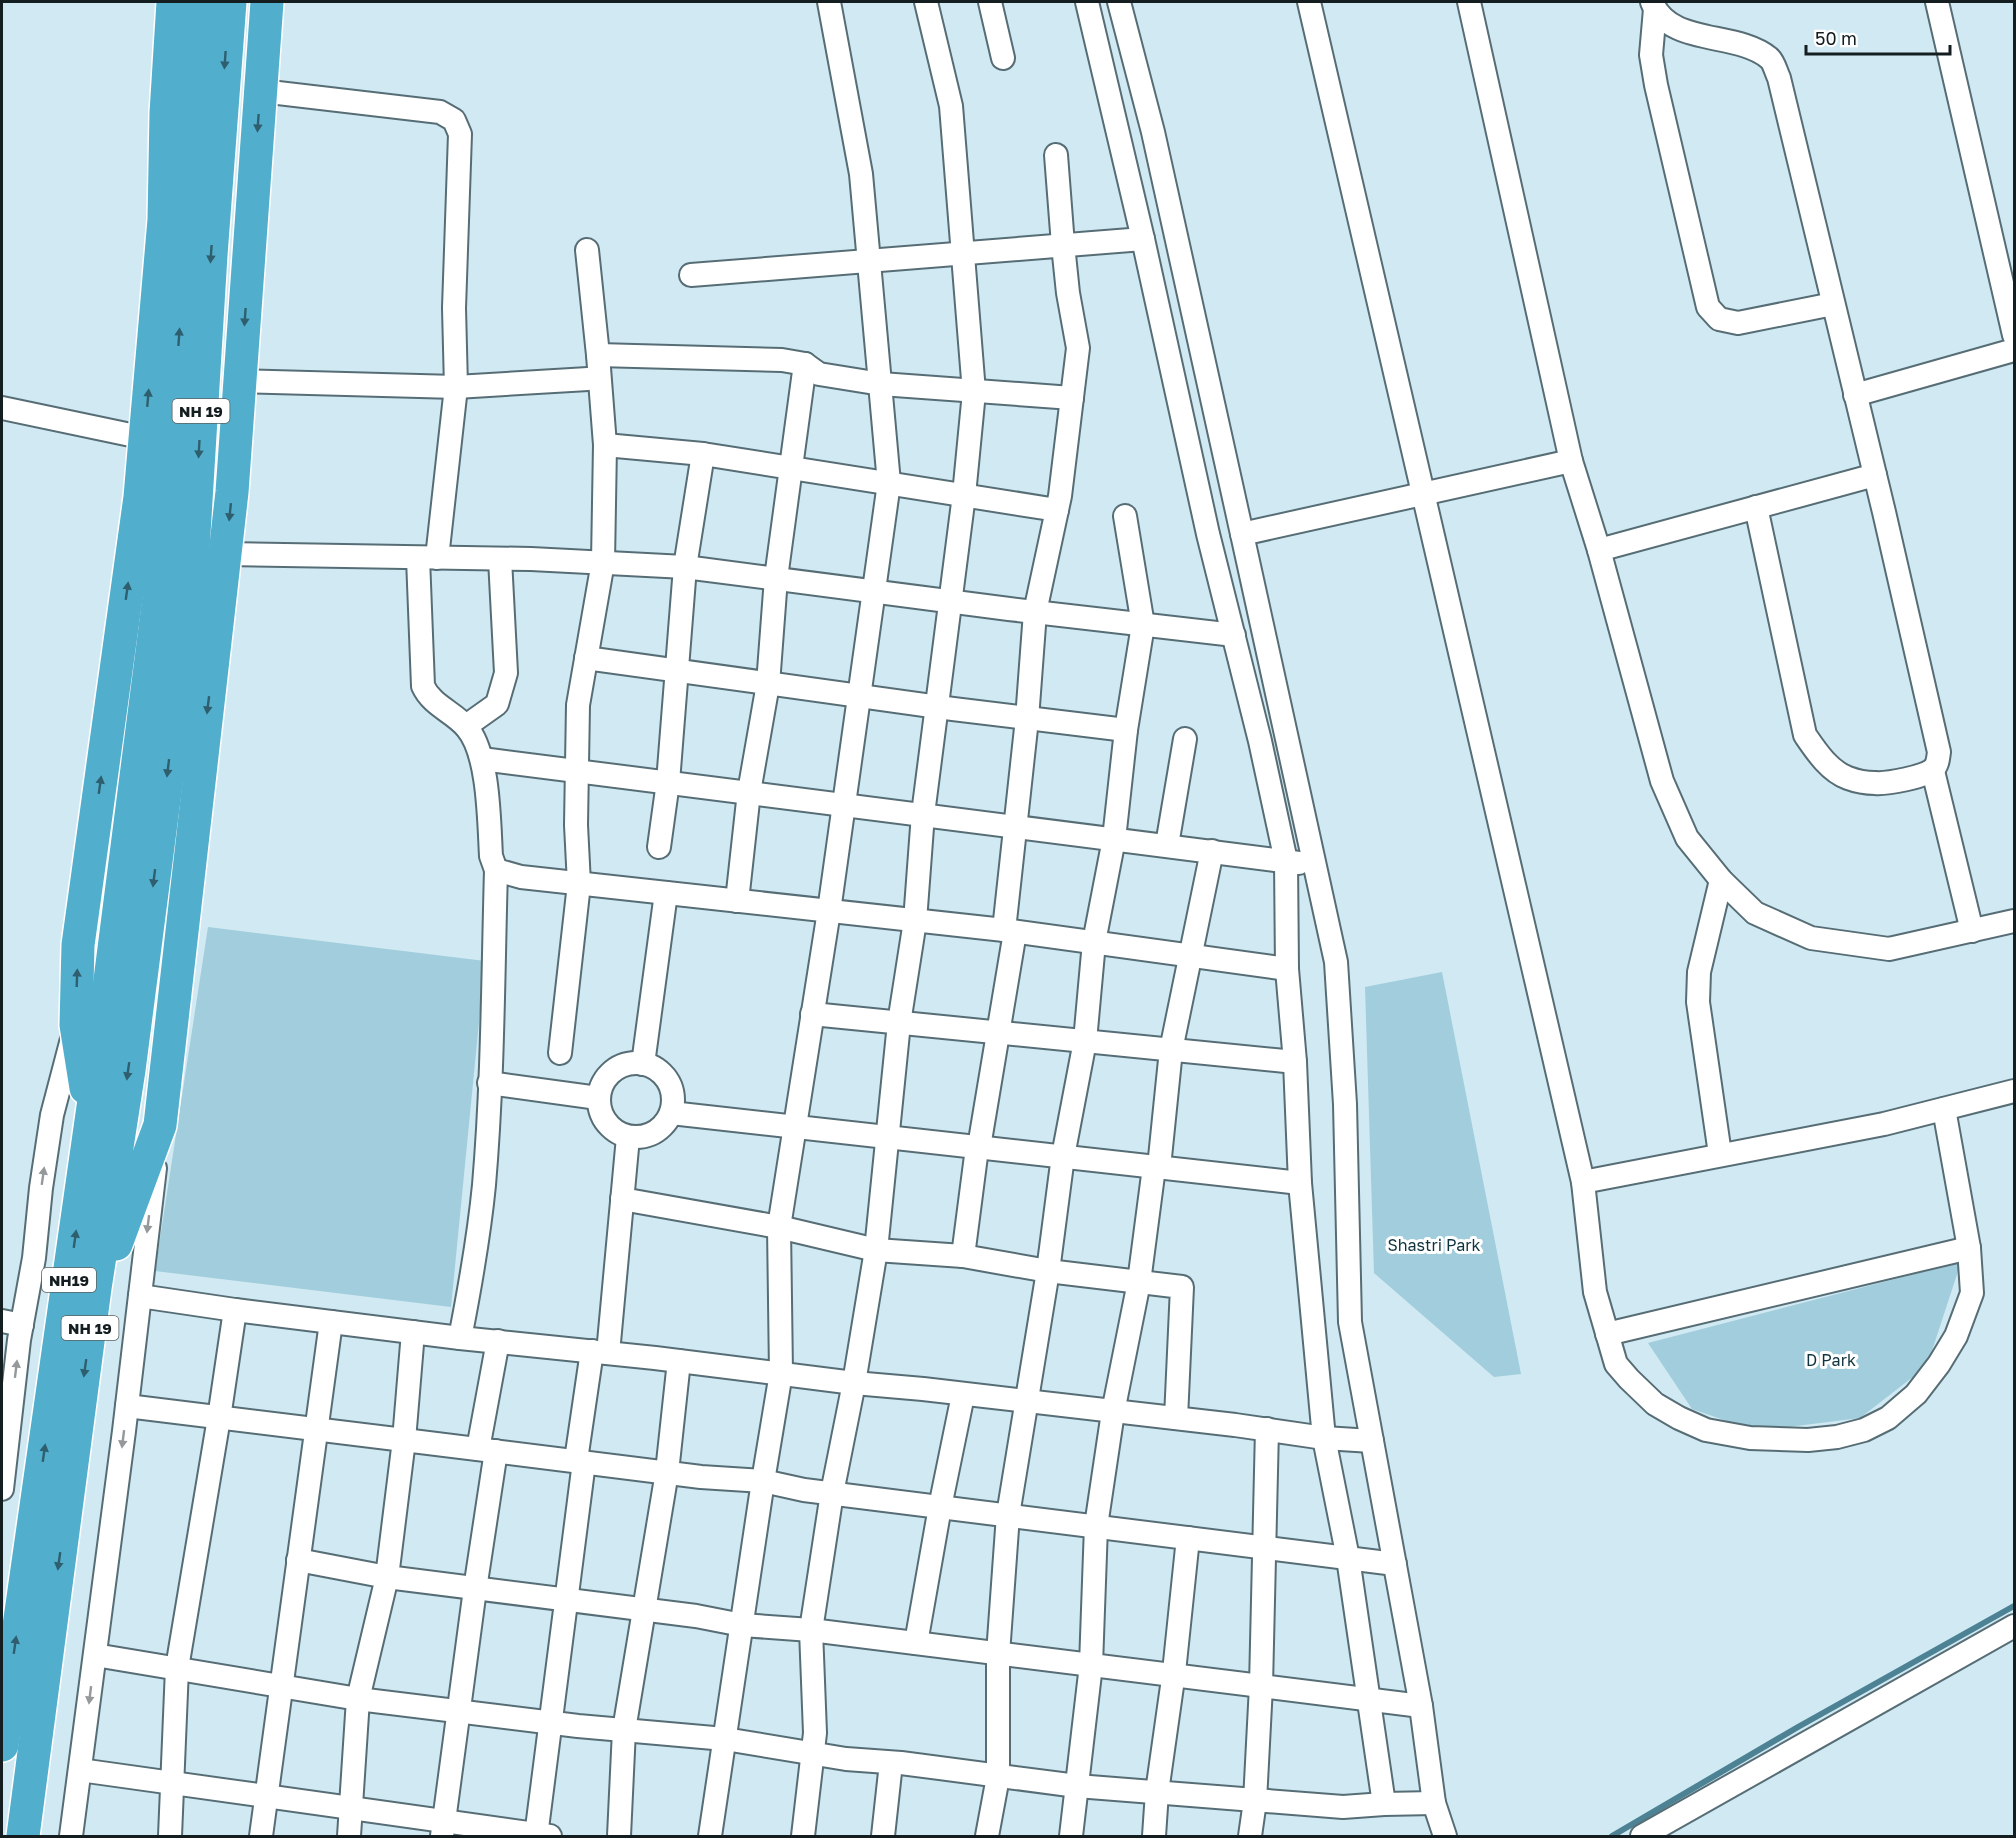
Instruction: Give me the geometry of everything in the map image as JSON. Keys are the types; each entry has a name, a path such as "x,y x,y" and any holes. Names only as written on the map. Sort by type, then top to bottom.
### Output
{"highway":[{"path":"92,1119 76,1025 78,945 140,497 164,220 166,113 173,2"},
{"name":"NH19","path":"2,1745 92,1119 146,816 159,597 204,2"},
{"name":"NH 19","path":"22,1836 99,1267 129,1070 146,816 190,599 212,243 230,2"},
{"path":"99,1267 116,1244 159,1125 225,554 240,381 267,2"}],"street":[{"path":"710,1836 781,1373 780,1227 829,911 889,483 861,174 829,2"},
{"path":"803,1836 815,1733 811,1630 832,1493 854,1383 876,1250 899,1023 915,921 923,814 964,495 974,392 951,106 926,2"},
{"path":"990,2 1003,58"},
{"path":"1087,2 1143,239 1208,534 1260,741 1286,861 1287,969 1295,1062 1299,1183 1324,1438 1348,1558 1384,1804"},
{"path":"1119,2 1153,132 1336,962 1346,1104 1350,1322 1421,1706 1434,1803 1444,1836"},
{"path":"1309,2 1582,1182 1595,1292 1616,1364 1655,1404 1706,1430 1750,1438 1808,1440 1837,1437 1864,1430 1888,1418 1916,1394 1939,1364 1956,1336 1972,1293 1969,1248 1944,1109"},
{"path":"1469,2 1571,461 1599,550 1662,781 1687,838 1721,880 1755,913 1812,938 1889,949 2014,921"},
{"path":"1937,2 2014,334"},
{"path":"1653,5 1662,19 1685,31 1754,48 1771,59 1779,78 1939,752 1933,771 1972,931"},
{"path":"1653,5 1651,55 1656,85 1708,307 1719,320 1738,323 1833,304"},
{"path":"261,91 440,112 454,120 460,134 454,308 456,387 427,558 423,686 427,695 467,727 474,737 482,759 491,856 496,870 484,1185 460,1338"},
{"path":"963,1256 977,1148 999,1033 1010,931 1016,826 1035,612 1057,510 1078,348 1063,245 1056,155"},
{"path":"691,275 1143,239"},
{"path":"560,1053 579,884 576,825 578,705 603,562 605,445 587,250"},
{"path":"1856,395 2014,350"},
{"path":"598,355 782,360 805,364 819,374 881,384 1072,398"},
{"path":"737,901 749,792 768,684 776,578 805,364"},
{"path":"240,381 456,387 588,379"},
{"path":"2,408 145,438"},
{"path":"605,445 703,454 1057,510"},
{"path":"659,847 668,782 685,567 703,454"},
{"path":"1242,534 1571,461"},
{"path":"1599,550 1875,475"},
{"path":"1756,507 1805,735 1814,749 1836,772 1862,781 1877,783 1924,775 1933,771"},
{"path":"987,1836 998,1777 998,1654 1008,1515 1048,1271 1063,1156 1085,1041 1094,942 1114,839 1126,730 1143,625 1125,516"},
{"path":"225,554 500,559 685,567 1234,635"},
{"path":"467,727 497,704 506,673 500,559"},
{"path":"586,658 859,697 1126,730"},
{"path":"1167,845 1185,739"},
{"path":"482,759 1167,845 1315,866"},
{"path":"1071,1836 1092,1665 1096,1526 1113,1412 1140,1281 1153,1174 1159,1167 1171,1050 1212,851"},
{"path":"496,870 521,877 1010,931 1287,969"},
{"path":"1719,1154 1698,1002 1699,972 1721,880"},
{"path":"643,1064 666,893"},
{"path":"812,1014 1295,1062"},
{"path":"2,1489 12,1323 34,1258 52,1115 76,1025"},
{"path":"643,1064 653,1068 668,1082 673,1103 666,1122 649,1135 628,1137 618,1133 603,1119 598,1098 600,1088 613,1071 622,1066 643,1064"},
{"path":"489,1083 598,1098"},
{"path":"1582,1182 1884,1124 2014,1091"},
{"path":"671,1113 1299,1183"},
{"path":"70,1836 127,1407 159,1125"},
{"path":"80,1770 351,1809 442,1829 540,1836 550,1722 567,1600 580,1461 600,1352 622,1199 628,1137"},
{"path":"622,1199 780,1227 876,1250 963,1256 1048,1271 1182,1287 1176,1418"},
{"path":"1607,1334 1969,1248"},
{"path":"140,1296 235,1311 460,1338 1176,1418 1324,1438 1372,1441"},
{"path":"170,1836 177,1668 235,1311"},
{"path":"261,1836 331,1322"},
{"path":"349,1836 358,1699 387,1577 404,1440 413,1332"},
{"path":"442,1829 475,1588 498,1341"},
{"path":"619,1836 624,1730 646,1610 667,1472 679,1361"},
{"path":"916,1643 963,1395"},
{"path":"127,1407 317,1428 701,1477 763,1481 832,1493 1395,1564"},
{"path":"1250,1836 1255,1801 1261,1686 1266,1429"},
{"path":"1154,1836 1157,1792 1174,1676 1188,1538"},
{"path":"298,1560 387,1577 696,1616 742,1625 811,1630 1421,1706"},
{"path":"1642,1836 2014,1626"},
{"path":"95,1654 358,1699 550,1722 725,1739 813,1753 1077,1786 1343,1808 1434,1803"},
{"path":"883,1836 891,1763"}],"green space":[{"path":"208,927 485,961 451,1307 155,1271"},
{"name":"Shastri Park","path":"1442,972 1521,1374 1494,1377 1374,1273 1365,987"},
{"name":"D Park","path":"1961,1262 1927,1366 1860,1418 1756,1431 1692,1409 1648,1343"}],"waterway":[{"path":"1612,1836 1798,1727 2014,1606"}]}
